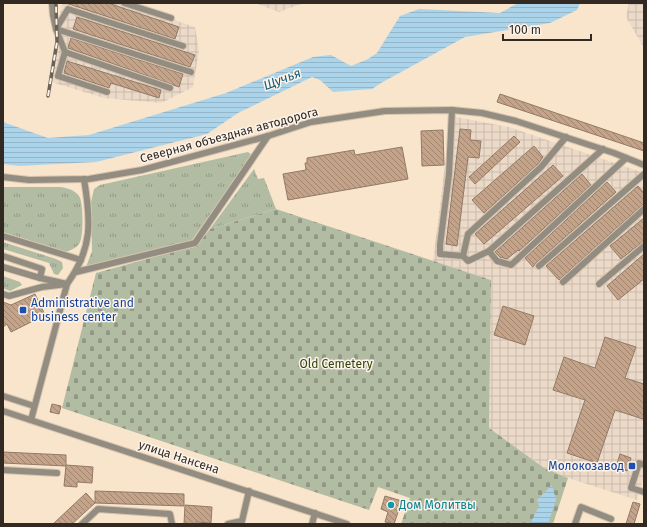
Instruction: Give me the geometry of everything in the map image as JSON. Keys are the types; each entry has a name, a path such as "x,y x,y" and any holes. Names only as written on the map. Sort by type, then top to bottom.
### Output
{"street":[{"path":"52,3 56,29 65,52 58,76 107,92"},
{"path":"124,3 171,18"},
{"path":"56,29 69,6 183,46"},
{"path":"56,29 191,72"},
{"path":"65,52 170,88"},
{"path":"452,110 449,174 440,254 463,256 468,261 489,251 602,149"},
{"name":"Северная объездная автодорога","path":"3,177 29,180 84,179 142,170 268,136 311,122 385,111 452,110 482,113 516,121 566,137 644,165"},
{"path":"76,272 195,243 268,136"},
{"path":"463,256 468,234 541,167 566,137"},
{"path":"489,251 497,261 510,265 626,158"},
{"path":"539,266 644,174"},
{"path":"31,420 67,284 76,272 82,260 87,243 89,210 84,179"},
{"path":"563,282 644,209"},
{"path":"3,236 82,260"},
{"path":"599,284 644,246"},
{"path":"3,256 42,269 40,278"},
{"path":"3,267 67,284"},
{"path":"3,294 9,296 42,287 67,284"},
{"path":"3,396 34,406"},
{"name":"улица Нансена","path":"3,411 348,524"},
{"path":"644,465 639,463 631,488 644,492"},
{"path":"3,470 57,473"},
{"path":"228,524 242,521 249,491"},
{"path":"575,524 581,507 611,519"},
{"path":"82,524 98,509 170,514 172,524"},
{"path":"312,524 314,513"}],"shaded area":[{"path":"62,3 124,3 195,27 199,51 193,87 161,103 104,98 48,81"},
{"path":"255,3 304,3 279,12"},
{"path":"629,3 644,3 644,48 626,17"},
{"path":"451,116 509,127 644,173 644,476 637,500 568,478 544,468 489,428 491,280 433,261"}],"green space":[{"path":"248,152 252,155 192,240 86,267 92,251 91,202 94,189 100,185"},
{"path":"254,169 258,179 264,178 276,209 210,229"},
{"path":"3,187 61,187 75,192 80,198 82,207 82,235 79,244 75,248 66,252 3,232"},
{"name":"Old Cemetery","path":"276,209 491,280 489,428 544,468 568,478 553,524 401,524 410,498 378,487 369,510 62,408 96,273 197,245 210,229"},
{"path":"3,242 56,259 62,262 63,268 58,275 54,274 49,263 3,249"},
{"path":"3,276 20,282 22,285 10,291 3,288"}],"water":[{"name":"Щучья","path":"518,3 580,3 577,10 550,23 465,37 372,89 333,92 320,80 312,77 238,113 207,134 96,162 19,166 3,164 3,122 48,138 89,135 226,93 313,57 331,55 351,66 368,59 377,53 400,16 419,9 500,13"},
{"path":"552,485 556,500 548,524 530,524 539,506 537,500"}],"building":[{"path":"66,3 108,3 179,27 175,39"},
{"path":"77,17 195,55 190,67 73,29"},
{"path":"71,38 183,74 179,87 68,48"},
{"path":"67,61 161,90 159,98 111,83 109,88 64,73"},
{"path":"500,94 644,143 644,151 497,102"},
{"path":"460,129 471,130 470,140 481,141 479,158 468,157 457,246 446,244"},
{"path":"443,130 444,165 422,166 421,131"},
{"path":"514,136 520,142 475,184 469,177"},
{"path":"534,146 543,157 538,164 484,213 472,200"},
{"path":"402,147 408,179 288,200 283,174 306,170 305,163 307,163 307,158 354,150 355,155"},
{"path":"553,165 563,176 484,244 475,234"},
{"path":"582,174 591,185 519,251 518,250 507,259 500,257 495,252"},
{"path":"607,182 616,192 533,267 525,258"},
{"path":"638,186 644,193 644,205 641,206 559,280 546,266"},
{"path":"644,218 644,242 621,259 610,246"},
{"path":"644,254 644,279 618,300 607,286"},
{"name":"Administrative and business center","path":"35,294 45,315 11,332 7,324 3,327 3,302 11,305"},
{"path":"503,306 534,316 525,345 494,335"},
{"path":"605,337 636,347 625,378 644,384 644,416 643,419 615,410 597,463 567,453 585,400 553,390 564,357 595,368"},
{"path":"52,404 61,406 59,414 50,412"},
{"path":"3,452 66,455 66,466 3,463"},
{"path":"620,454 631,458 627,471 616,467"},
{"path":"66,465 93,467 92,483 77,482 77,487 64,486"},
{"path":"95,491 184,494 184,506 95,503"},
{"path":"86,493 95,503 72,524 53,524"},
{"name":"Дом Молитвы","path":"385,496 402,501 394,524 385,522 388,512 381,509"},
{"path":"633,502 640,504 634,524 626,524"},
{"path":"185,505 212,507 211,523 196,522 196,524 184,524"}],"railway":[{"path":"48,96 57,42 56,3"}],"place":[{"name":"Administrative and business center","path":"23,310"},
{"name":"Молокозавод","path":"632,466"},
{"name":"Дом Молитвы","path":"391,505"}]}
